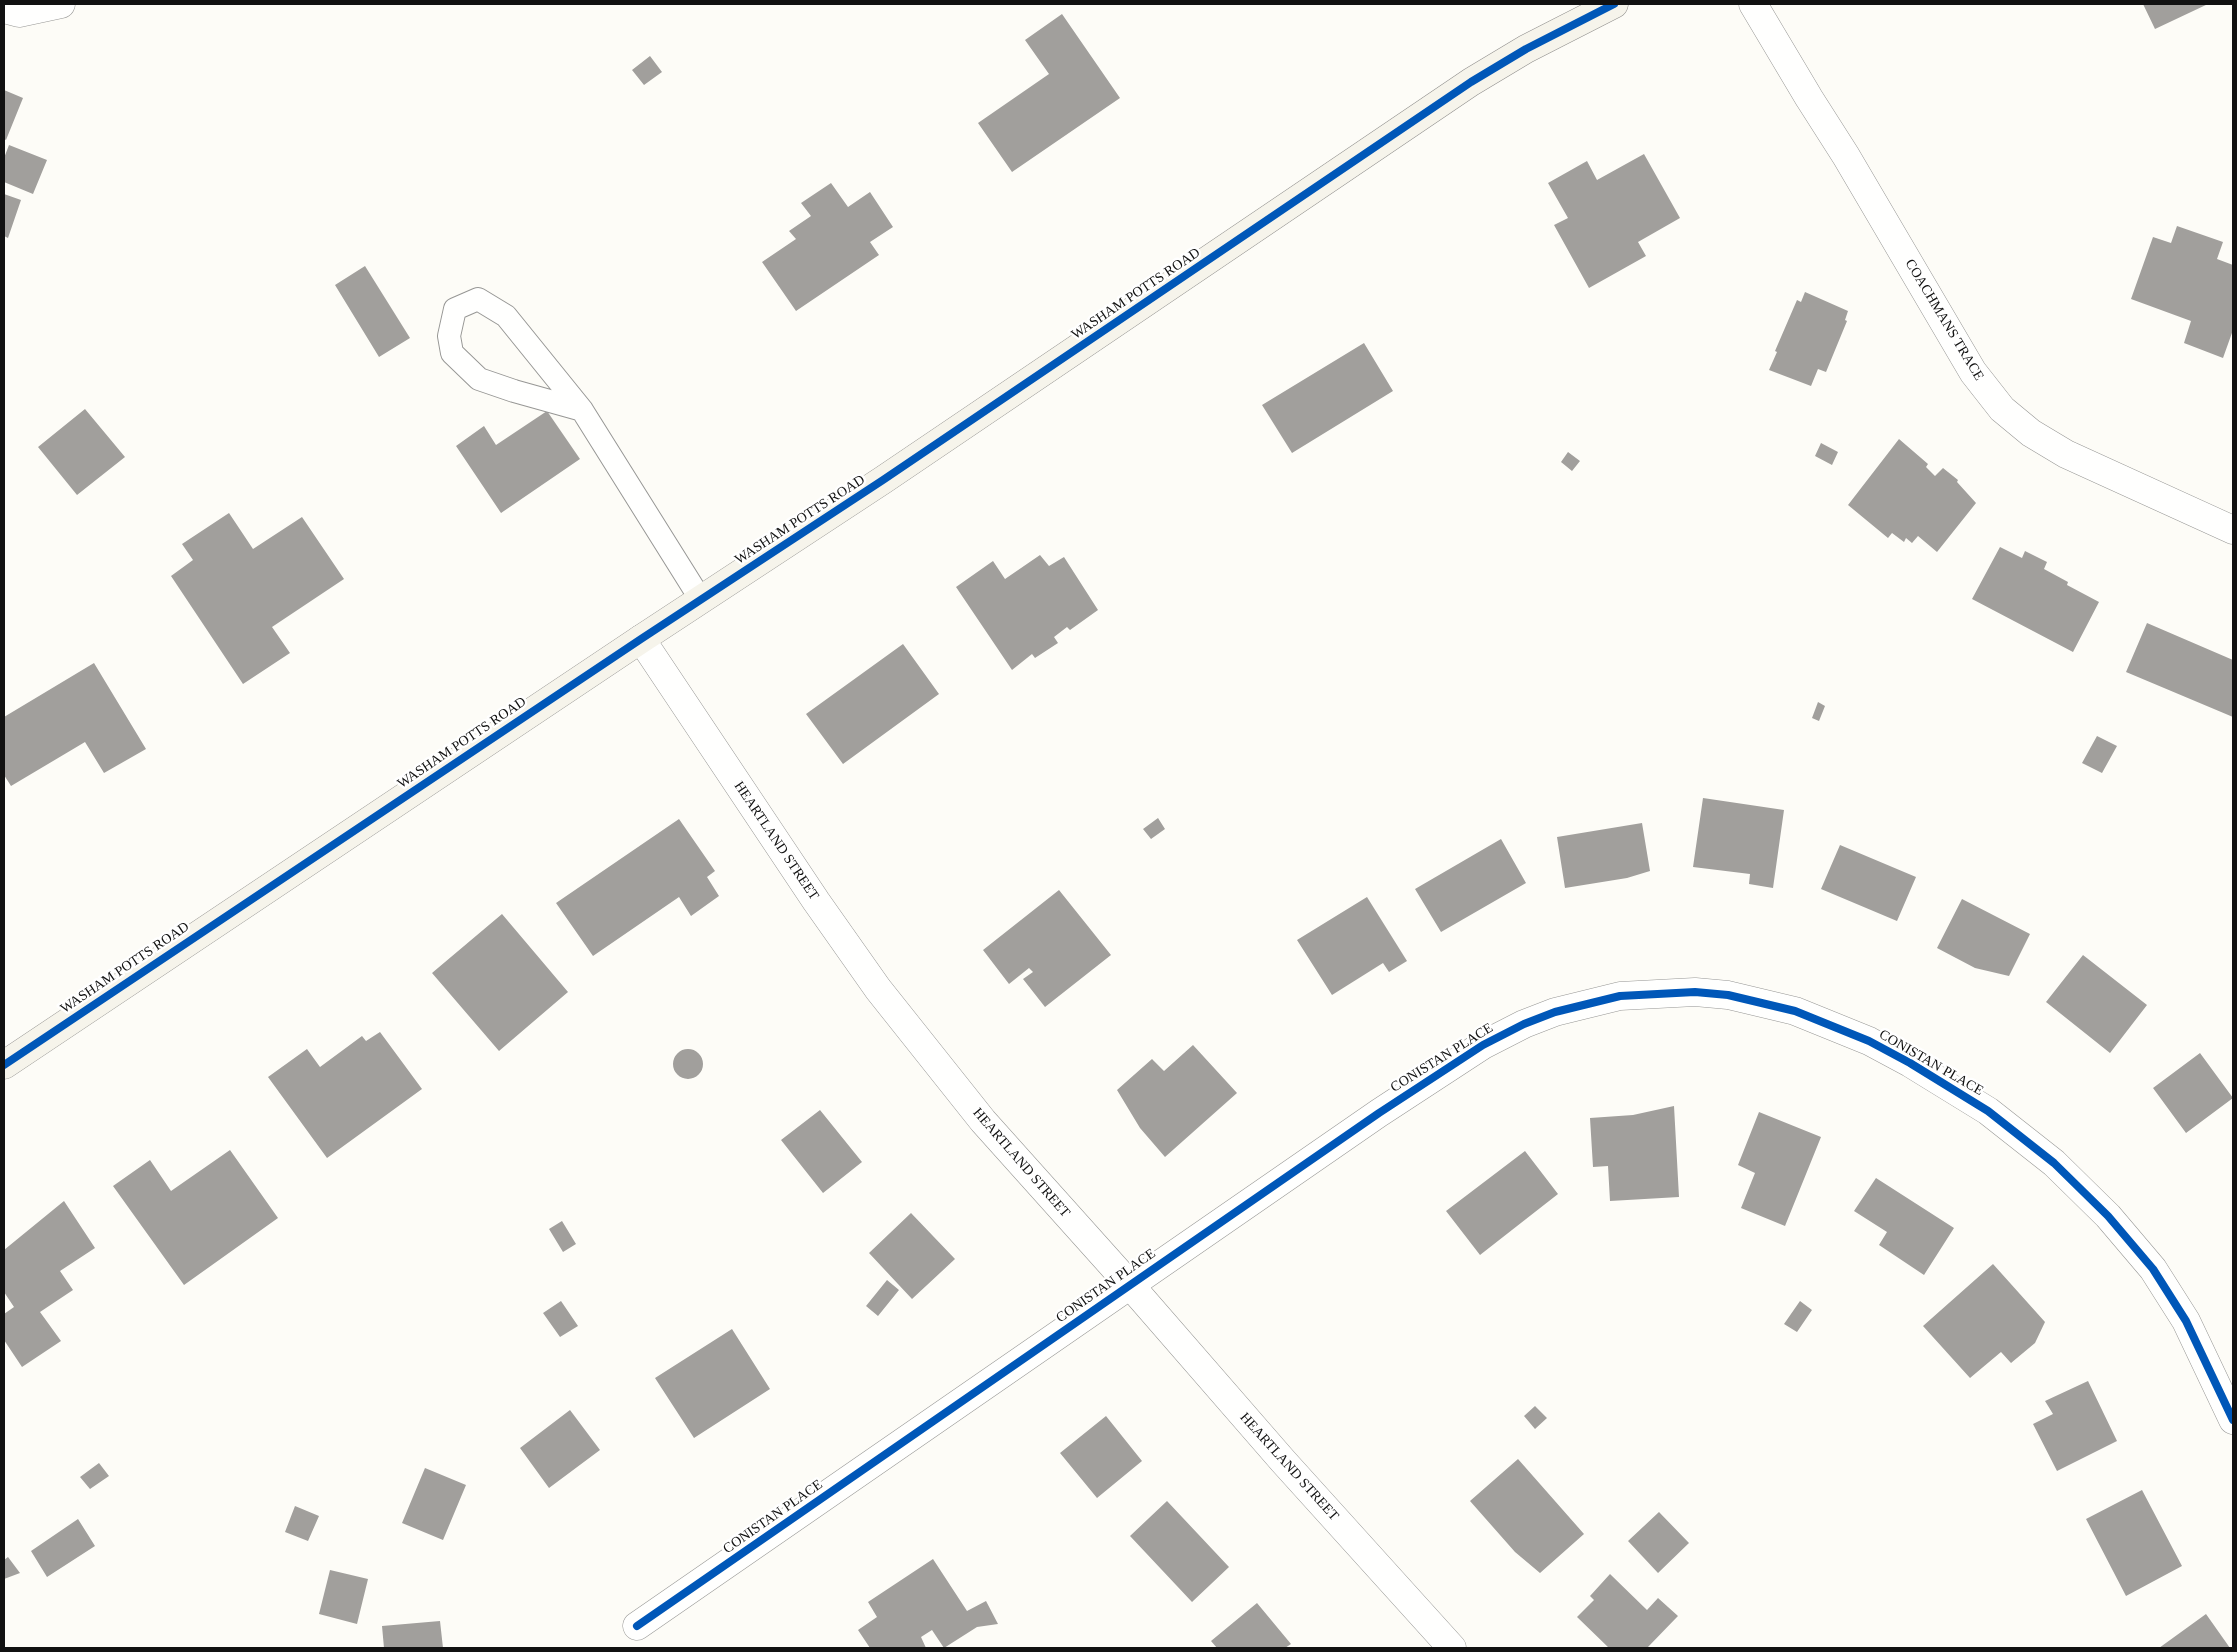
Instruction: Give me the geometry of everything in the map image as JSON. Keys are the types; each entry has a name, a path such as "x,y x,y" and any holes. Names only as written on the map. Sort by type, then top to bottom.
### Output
{"street":[{"path":"4,9 19,13 61,4"},
{"name":"WASHAM POTTS ROAD","path":"4,1065 641,639 883,480 1471,82 1526,49 1614,4"},
{"name":"COACHMANS TRACE","path":"1753,4 1974,372 2002,409 2031,433 2066,454 2233,530"},
{"name":"HEARTLAND STREET","path":"641,639 816,901 878,989 983,1121 1130,1285 1283,1461 1452,1648"},
{"name":"CONISTAN PLACE","path":"637,1626 1379,1113 1483,1045 1524,1024 1555,1012 1620,996 1695,992 1728,995 1795,1011 1869,1041 1910,1062 1988,1111 2054,1163 2108,1216 2153,1269 2186,1321 2233,1420"}],"lane":[{"path":"582,410 479,379 452,353 449,336 455,309 478,299 506,316 582,410 701,600"}],"building":[{"path":"2143,4 2208,4 2155,29"},
{"path":"1062,14 1120,98 1012,172 978,123 1049,74 1025,40"},
{"path":"650,56 662,72 644,85 632,70"},
{"path":"4,90 23,98 6,140 4,139"},
{"path":"9,145 47,160 33,194 4,182 4,158"},
{"path":"1644,154 1680,218 1638,242 1646,256 1589,288 1554,225 1568,218 1548,183 1587,161 1597,180"},
{"path":"831,183 848,207 870,192 893,227 870,242 879,255 796,311 762,262 796,239 789,231 811,216 801,203"},
{"path":"4,194 21,200 8,238 4,236"},
{"path":"2177,226 2223,242 2217,259 2233,265 2233,330 2223,358 2184,343 2191,321 2131,299 2153,237 2171,243"},
{"path":"365,266 410,338 379,357 335,285"},
{"path":"1805,292 1848,311 1845,320 1847,321 1826,372 1818,369 1811,386 1769,370 1797,300 1801,302"},
{"path":"1364,343 1393,391 1292,453 1262,405"},
{"path":"85,409 125,457 77,495 38,447"},
{"path":"547,411 580,459 501,513 456,446 484,426 496,445"},
{"path":"1899,439 1928,464 1926,467 1935,476 1943,468 1958,480 1957,482 1976,503 1937,552 1918,536 1912,543 1906,538 1904,542 1892,533 1888,538 1848,505"},
{"path":"1821,443 1838,452 1832,465 1815,456"},
{"path":"1568,452 1580,461 1572,471 1561,462"},
{"path":"229,513 253,549 302,517 344,579 272,627 290,653 243,684 171,576 193,560 182,544"},
{"path":"2000,547 2022,558 2025,551 2047,562 2044,569 2068,582 2067,585 2099,602 2073,652 1972,599"},
{"path":"1040,555 1049,566 1064,557 1098,610 1070,630 1067,627 1054,637 1058,643 1035,658 1032,654 1012,670 956,587 993,561 1005,579"},
{"path":"2147,623 2233,660 2233,717 2126,672"},
{"path":"903,644 939,694 843,764 806,714"},
{"path":"94,663 146,749 104,773 85,742 11,786 4,775 4,717"},
{"path":"1818,702 1825,706 1819,721 1812,718"},
{"path":"2097,736 2117,746 2102,773 2082,763"},
{"path":"1703,798 1784,810 1773,888 1749,884 1750,874 1693,867"},
{"path":"1158,818 1165,829 1151,839 1143,829"},
{"path":"679,819 715,871 707,877 719,896 691,916 679,897 593,956 556,903"},
{"path":"1642,823 1650,871 1627,878 1565,888 1557,837"},
{"path":"1501,839 1526,883 1441,932 1415,889"},
{"path":"1840,845 1916,877 1897,921 1821,889"},
{"path":"1059,890 1111,955 1045,1007 1023,979 1033,972 1029,968 1009,984 983,950"},
{"path":"1367,897 1407,961 1389,972 1383,963 1332,995 1297,940"},
{"path":"1962,899 2030,934 2009,976 1975,968 1937,948"},
{"path":"502,914 568,992 499,1051 432,973"},
{"path":"2083,955 2147,1005 2110,1053 2046,1002"},
{"path":"380,1032 422,1089 327,1158 268,1077 307,1049 320,1067 362,1036 366,1041"},
{"path":"1193,1045 1237,1093 1165,1157 1140,1128 1117,1090 1152,1059 1164,1071"},
{"path":"688,1049 694,1050 702,1058 702,1070 694,1078 688,1079 682,1078 674,1070 673,1064 674,1058 682,1050"},
{"path":"2200,1053 2233,1098 2186,1133 2153,1088"},
{"path":"1674,1106 1679,1197 1610,1201 1608,1166 1593,1167 1590,1118 1633,1115"},
{"path":"820,1110 862,1162 823,1193 781,1140"},
{"path":"1759,1112 1821,1137 1785,1226 1741,1208 1755,1173 1738,1165"},
{"path":"230,1150 278,1218 184,1285 113,1186 150,1160 171,1191"},
{"path":"1525,1151 1558,1194 1480,1255 1446,1211"},
{"path":"1876,1178 1954,1228 1924,1275 1879,1245 1887,1232 1854,1211"},
{"path":"64,1201 95,1248 60,1271 73,1290 40,1312 61,1341 22,1367 4,1340 4,1314 14,1307 4,1292 4,1250"},
{"path":"911,1213 955,1259 912,1299 869,1253"},
{"path":"562,1221 576,1244 563,1252 549,1229"},
{"path":"1993,1264 2045,1322 2035,1343 2011,1363 2001,1352 1970,1378 1923,1326"},
{"path":"887,1280 899,1290 878,1316 866,1306"},
{"path":"561,1301 578,1326 560,1337 543,1313"},
{"path":"1800,1301 1812,1310 1797,1332 1784,1324"},
{"path":"732,1329 770,1389 694,1438 655,1378"},
{"path":"2088,1381 2117,1441 2057,1471 2033,1424 2053,1414 2045,1401"},
{"path":"1535,1406 1547,1418 1535,1429 1524,1416"},
{"path":"570,1410 600,1450 549,1488 520,1448"},
{"path":"1106,1416 1142,1461 1097,1498 1060,1453"},
{"path":"1518,1459 1584,1534 1540,1573 1515,1552 1470,1501"},
{"path":"99,1463 109,1476 90,1489 80,1477"},
{"path":"425,1468 466,1485 443,1540 402,1523"},
{"path":"2142,1490 2182,1566 2126,1596 2086,1519"},
{"path":"1167,1501 1229,1567 1192,1602 1130,1536"},
{"path":"295,1506 319,1516 308,1541 285,1532"},
{"path":"1659,1512 1689,1543 1658,1573 1628,1541"},
{"path":"78,1519 95,1546 47,1577 31,1551"},
{"path":"8,1557 20,1573 4,1579 4,1560"},
{"path":"933,1559 967,1611 986,1601 998,1624 977,1627 944,1648 932,1630 921,1637 926,1648 870,1648 858,1630 877,1617 868,1602"},
{"path":"330,1570 368,1579 357,1624 319,1614"},
{"path":"1610,1574 1647,1610 1658,1598 1678,1616 1647,1648 1609,1648 1577,1617 1594,1600 1590,1596"},
{"path":"1257,1603 1291,1644 1285,1648 1217,1648 1211,1641"},
{"path":"2206,1614 2230,1648 2159,1648"},
{"path":"440,1621 443,1648 384,1648 382,1626"}],"cycle path":[{"path":"4,1065 641,639 883,480 1471,82 1526,49 1614,4"},
{"path":"637,1626 1379,1113 1483,1045 1524,1024 1555,1012 1620,996 1695,992 1728,995 1795,1011 1869,1041 1910,1063 1988,1111 2054,1163 2108,1216 2153,1269 2186,1321 2233,1420"}]}
